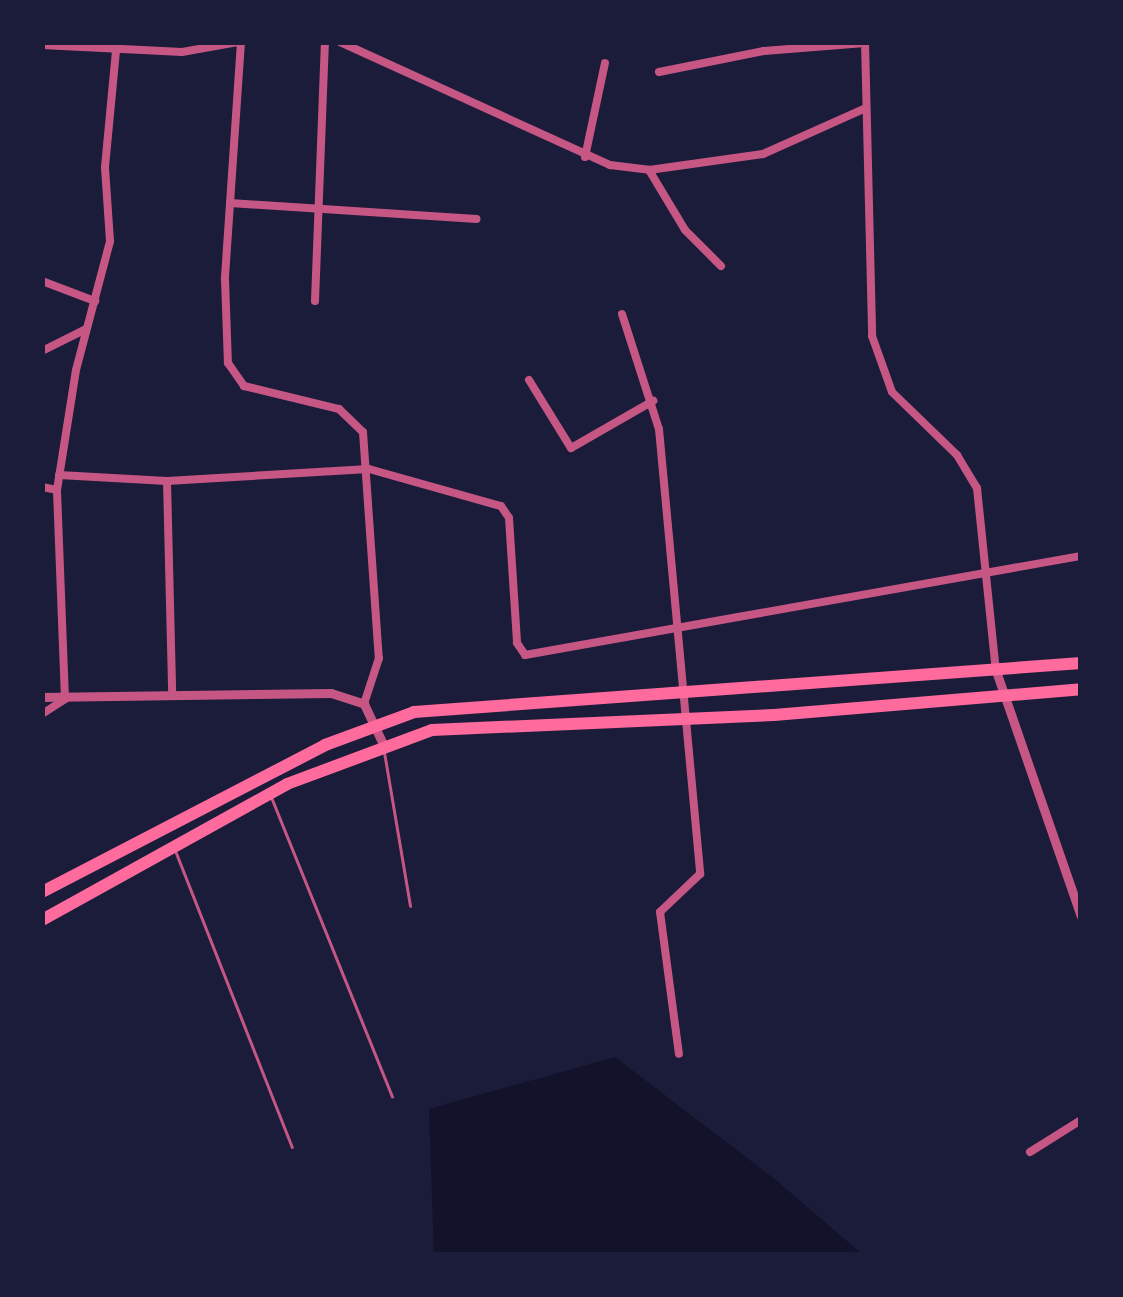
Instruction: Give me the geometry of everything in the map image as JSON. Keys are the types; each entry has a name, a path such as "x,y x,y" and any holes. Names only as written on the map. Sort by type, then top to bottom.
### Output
{"highway":[{"path":"42,892 376,724 453,705 1081,663"},
{"path":"42,920 270,794 382,744 432,730 1004,699 1081,689"}],"street":[{"path":"42,45 182,52 240,42 230,203 230,371 244,386 349,415 363,432 379,658 364,704"},
{"path":"315,301 326,42"},
{"path":"340,42 585,157 649,170 780,149 866,108"},
{"path":"659,72 764,51 865,42 872,336 892,392 969,470 982,508 983,570 996,671 1081,916"},
{"path":"65,699 57,490 87,329 110,241 105,167 116,50"},
{"path":"585,157 605,63"},
{"path":"649,170 685,230 721,266"},
{"path":"230,203 476,219"},
{"path":"42,281 95,301"},
{"path":"622,314 652,401 700,874 660,912 679,1054"},
{"path":"42,352 87,329"},
{"path":"529,380 572,448 652,401"},
{"path":"59,475 167,481 368,470 506,511 525,655 675,634 983,570 1081,556"},
{"path":"167,481 172,692"},
{"path":"42,487 57,490"},
{"path":"42,698 172,692 331,693 364,704 382,744"},
{"path":"42,714 65,699"},
{"path":"1030,1152 1081,1120"}],"lane":[{"path":"382,744 410,906"},
{"path":"270,794 392,1096"},
{"path":"175,848 292,1147"}],"shaded area":[{"path":"615,1057 777,1181 863,1255 434,1255 429,1109"}]}
